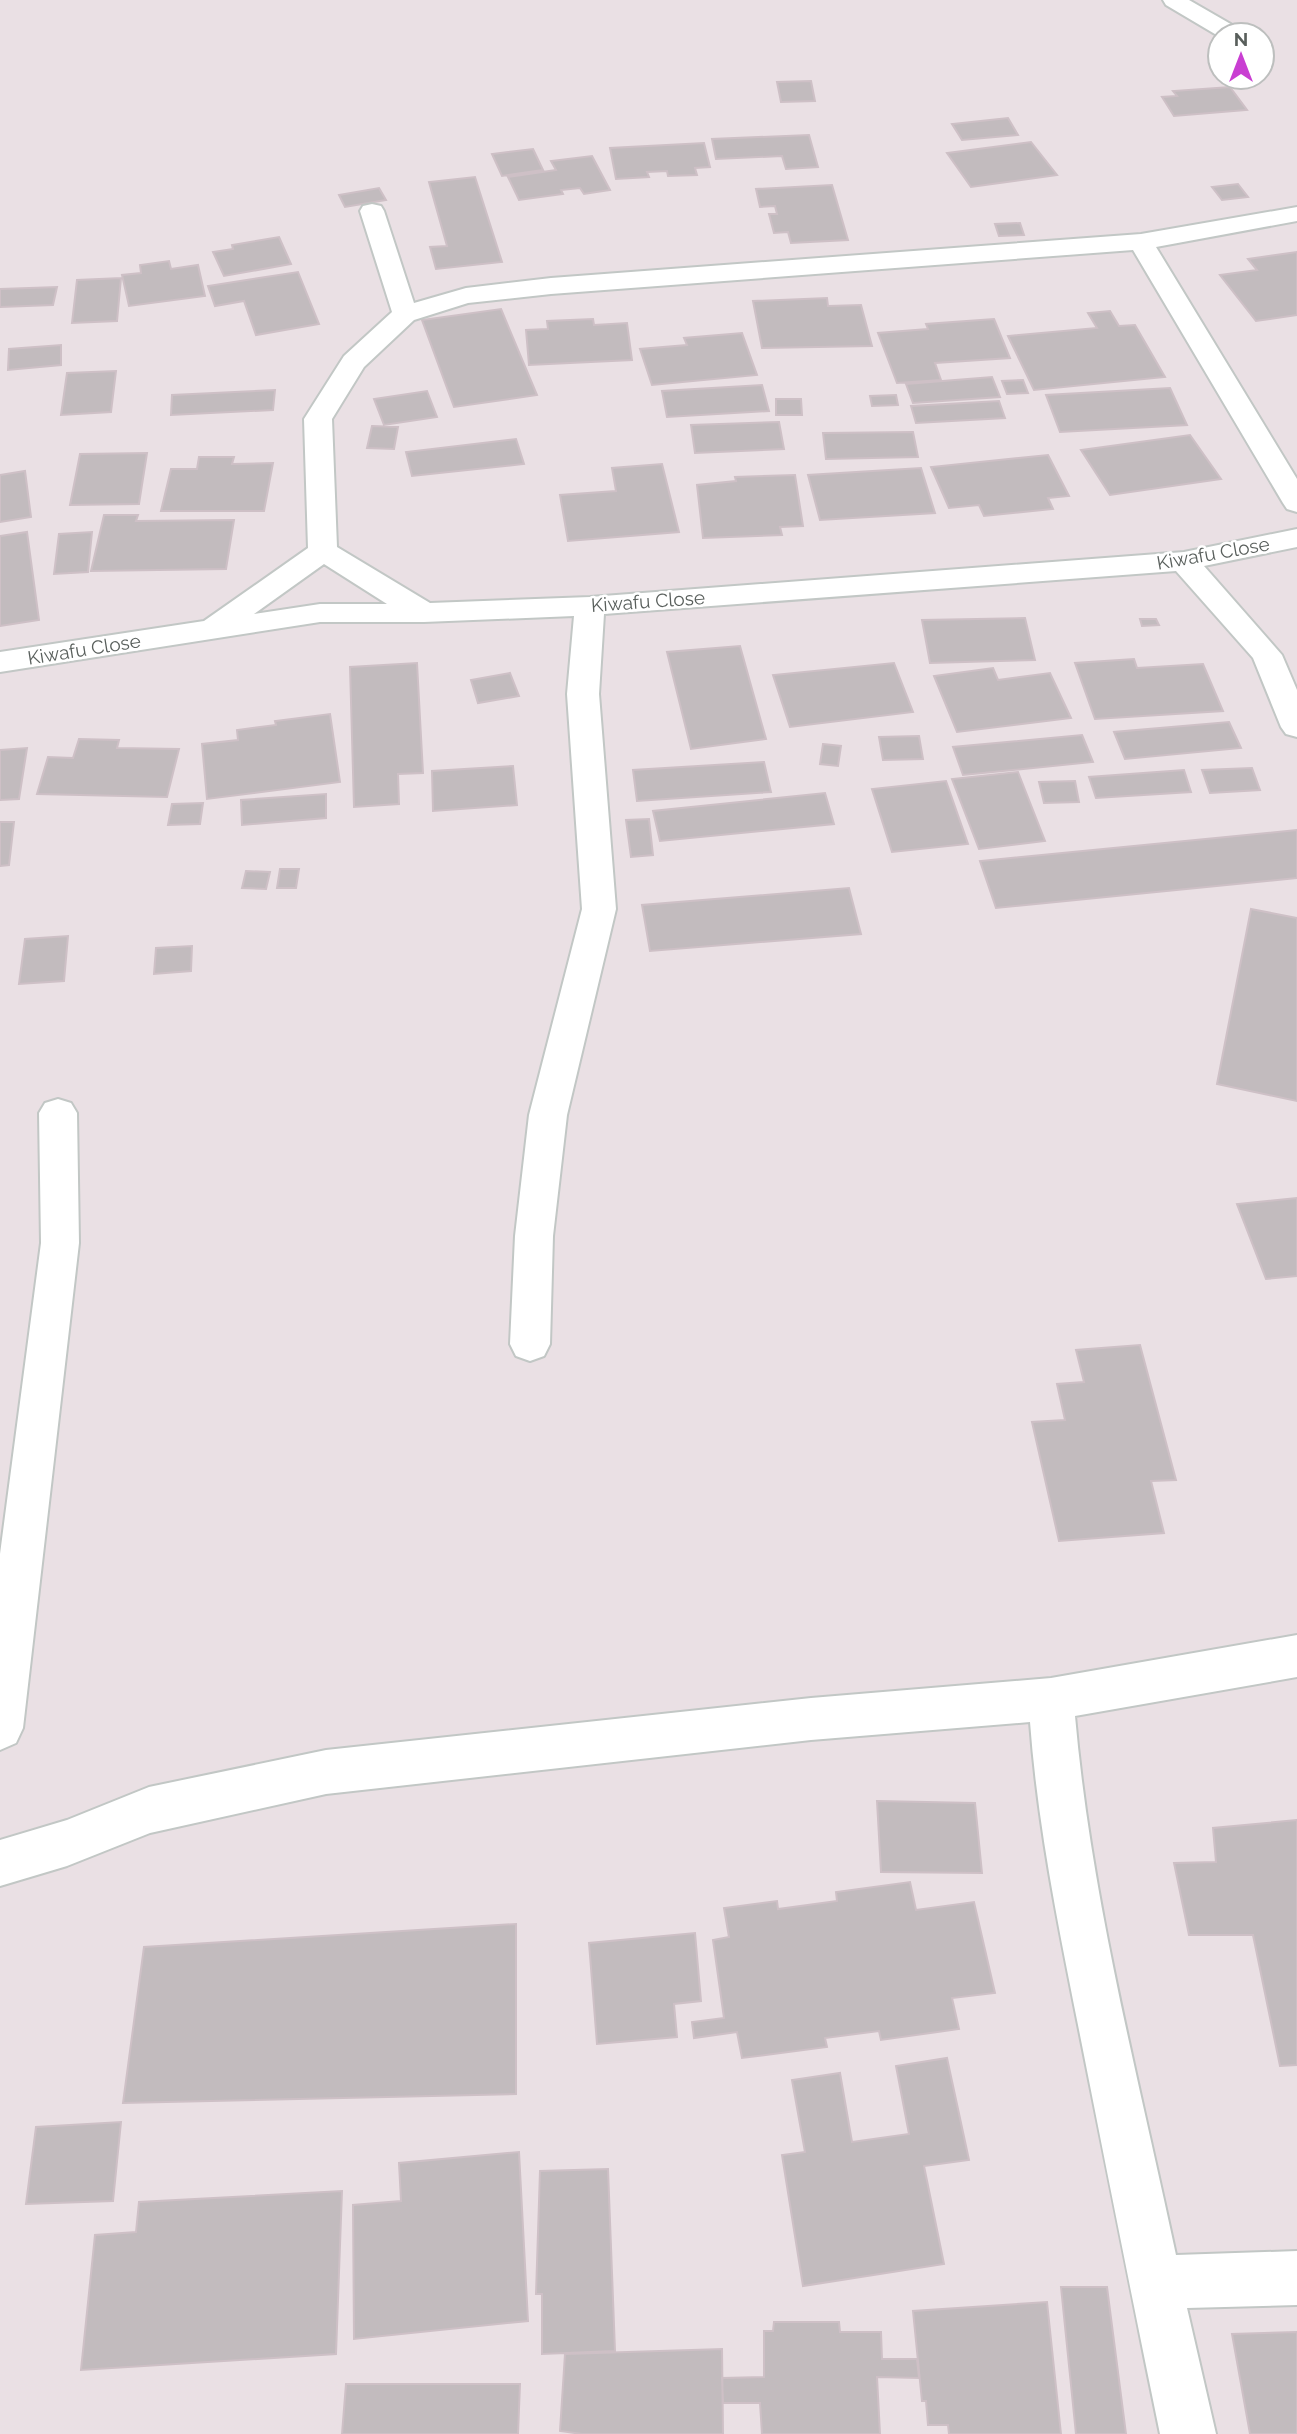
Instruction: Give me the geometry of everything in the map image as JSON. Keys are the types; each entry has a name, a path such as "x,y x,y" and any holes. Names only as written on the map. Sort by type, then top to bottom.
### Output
{"street":[{"path":"1174,0 1209,21"},
{"path":"372,211 405,314"},
{"path":"323,551 318,419 354,362 405,314 466,296 551,286 1141,242 1297,214"},
{"path":"1141,242 1297,503"},
{"name":"Kiwafu Close","path":"0,662 320,613 424,613 590,606 1184,561 1297,538"},
{"path":"323,551 424,613"},
{"path":"210,630 323,551"},
{"path":"1184,561 1267,655 1297,727"},
{"path":"530,1344 534,1236 548,1115 599,909 583,694 590,606"},
{"path":"0,1728 60,1243 58,1113"},
{"path":"0,1863 67,1843 149,1810 326,1772 811,1719 1051,1699 1297,1656"},
{"path":"1051,1699 1059,1796 1154,2283 1188,2434"},
{"path":"1154,2283 1297,2278"}],"building":[{"path":"811,81 815,101 781,102 777,82"},
{"path":"1206,89 1206,91 1233,91 1247,110 1174,116 1162,97 1177,96 1173,91"},
{"path":"1008,118 1018,135 962,140 952,124"},
{"path":"809,135 818,167 786,169 782,156 716,159 712,139"},
{"path":"1031,142 1057,175 971,187 947,153"},
{"path":"704,143 710,167 695,168 697,175 668,176 667,171 647,172 649,177 616,179 610,148"},
{"path":"533,149 543,170 502,176 492,154"},
{"path":"592,156 610,190 584,194 580,188 561,190 563,194 519,200 508,177 556,170 551,161"},
{"path":"475,177 502,262 436,269 430,247 447,246 429,182"},
{"path":"1238,184 1248,197 1222,200 1212,187"},
{"path":"832,185 848,240 791,243 788,232 774,233 769,214 777,214 775,206 760,207 756,189"},
{"path":"379,188 386,200 345,207 339,195"},
{"path":"1020,223 1024,235 999,236 995,224"},
{"path":"279,237 291,264 224,276 213,252 233,249 232,245"},
{"path":"1297,252 1297,315 1256,321 1220,275 1257,270 1248,259"},
{"path":"169,261 171,269 198,265 205,296 129,306 122,275 141,273 140,265"},
{"path":"298,272 319,324 256,335 244,301 215,306 208,286"},
{"path":"121,278 117,321 72,323 77,280"},
{"path":"57,287 53,305 0,307 0,289"},
{"path":"827,298 828,306 861,305 872,346 762,348 753,301"},
{"path":"501,309 537,395 454,407 422,320"},
{"path":"1110,311 1119,326 1135,325 1165,377 1034,390 1008,336 1097,328 1088,313"},
{"path":"593,319 594,325 627,323 632,360 529,365 526,330 548,329 547,321"},
{"path":"994,319 1010,358 935,363 941,380 897,383 878,333 928,329 926,324"},
{"path":"742,333 757,375 652,385 640,349 687,345 684,338"},
{"path":"61,345 61,365 8,370 9,349"},
{"path":"116,371 111,412 61,415 67,373"},
{"path":"992,377 1000,397 913,403 906,384"},
{"path":"1023,380 1028,393 1007,394 1002,381"},
{"path":"762,385 769,411 667,417 662,391"},
{"path":"1170,388 1187,425 1060,432 1046,395"},
{"path":"275,390 273,410 171,415 172,395"},
{"path":"427,391 437,417 384,425 374,399"},
{"path":"896,395 898,405 872,406 870,396"},
{"path":"776,399 801,399 802,415 776,415"},
{"path":"999,401 1005,418 916,423 911,406"},
{"path":"779,422 784,449 695,453 691,425"},
{"path":"372,426 398,427 394,449 367,448"},
{"path":"913,432 918,457 826,459 823,433"},
{"path":"1190,435 1221,479 1110,495 1081,450"},
{"path":"516,439 524,464 412,476 406,452"},
{"path":"147,453 139,504 70,505 80,454"},
{"path":"1048,455 1069,496 1048,498 1053,509 984,516 979,505 949,508 931,467"},
{"path":"199,457 234,457 232,464 273,463 264,511 161,511 171,469 197,469"},
{"path":"662,464 679,532 568,541 560,495 616,491 612,468"},
{"path":"921,468 935,513 820,520 808,475"},
{"path":"25,471 31,517 0,522 0,475"},
{"path":"795,475 803,526 780,527 782,535 703,538 697,485 736,481 735,477"},
{"path":"104,515 138,515 136,521 234,520 226,569 91,571"},
{"path":"27,532 39,620 0,626 0,536"},
{"path":"92,532 88,572 54,574 59,534"},
{"path":"1025,618 1035,660 930,663 922,620"},
{"path":"1140,619 1156,619 1159,625 1142,626"},
{"path":"740,646 766,739 691,749 667,652"},
{"path":"1134,659 1137,668 1203,664 1223,711 1095,719 1075,663"},
{"path":"417,663 423,773 398,774 399,804 354,807 350,667"},
{"path":"894,663 913,712 790,727 773,675"},
{"path":"993,668 998,680 1050,673 1071,718 957,732 934,676"},
{"path":"510,673 519,696 478,703 471,680"},
{"path":"330,714 340,782 207,799 202,744 238,740 237,730 276,725 275,721"},
{"path":"1229,722 1241,748 1125,759 1114,732"},
{"path":"1082,735 1093,762 963,775 953,747"},
{"path":"919,736 923,759 883,760 879,737"},
{"path":"79,739 119,740 117,748 179,749 167,797 37,794 48,757 73,758"},
{"path":"823,744 841,746 838,766 820,764"},
{"path":"27,748 19,799 0,800 0,750"},
{"path":"764,762 771,792 637,801 633,770"},
{"path":"513,766 517,805 433,811 432,771"},
{"path":"1252,768 1260,790 1210,793 1202,770"},
{"path":"1184,770 1191,792 1096,798 1089,777"},
{"path":"1018,772 1045,841 979,849 952,779"},
{"path":"946,781 968,844 892,852 872,789"},
{"path":"1075,781 1079,802 1044,803 1039,782"},
{"path":"825,793 834,824 660,841 653,811"},
{"path":"326,794 326,818 242,825 241,800"},
{"path":"203,803 200,824 168,825 172,804"},
{"path":"649,819 653,855 631,857 626,820"},
{"path":"0,822 14,822 9,865 0,866"},
{"path":"1297,830 1297,878 996,908 980,861"},
{"path":"280,869 299,869 296,888 277,888"},
{"path":"246,871 270,872 266,889 242,888"},
{"path":"849,888 861,934 650,951 642,905"},
{"path":"1251,909 1297,918 1297,1101 1217,1084"},
{"path":"68,936 64,981 19,984 25,939"},
{"path":"192,946 191,971 154,974 156,948"},
{"path":"1297,1198 1297,1276 1266,1279 1237,1204"},
{"path":"1140,1345 1176,1480 1151,1481 1164,1533 1059,1541 1032,1422 1065,1420 1057,1384 1084,1382 1076,1350"},
{"path":"877,1801 975,1803 982,1873 881,1872"},
{"path":"1297,1820 1297,2065 1280,2066 1253,1935 1189,1935 1174,1863 1216,1862 1213,1828"},
{"path":"910,1882 916,1910 974,1902 995,1993 952,1998 959,2029 881,2040 879,2031 825,2038 827,2047 742,2058 737,2032 694,2038 692,2022 724,2018 713,1940 729,1937 724,1908 777,1901 778,1909 837,1901 836,1892"},
{"path":"516,1924 516,2094 123,2103 144,1947"},
{"path":"695,1933 701,2001 674,2004 677,2037 597,2044 589,1943"},
{"path":"947,2058 969,2160 924,2166 944,2264 803,2286 782,2155 805,2152 792,2080 840,2073 852,2142 909,2134 896,2066"},
{"path":"121,2122 113,2201 26,2204 36,2127"},
{"path":"519,2152 528,2321 354,2339 353,2205 401,2201 399,2163"},
{"path":"608,2169 615,2351 542,2354 542,2294 536,2294 540,2171"},
{"path":"342,2191 336,2354 81,2370 95,2235 136,2232 139,2202"},
{"path":"1061,2287 1107,2287 1126,2434 1076,2434"},
{"path":"1047,2302 1061,2434 949,2434 948,2425 928,2425 926,2401 922,2401 913,2311"},
{"path":"774,2322 839,2322 840,2332 881,2332 882,2359 917,2359 919,2378 877,2377 880,2434 762,2434 760,2403 723,2403 722,2378 764,2377 764,2331 773,2331"},
{"path":"1297,2332 1297,2434 1250,2434 1232,2334"},
{"path":"722,2349 723,2434 582,2434 560,2431 565,2354"},
{"path":"346,2384 520,2384 518,2434 342,2434"}]}
